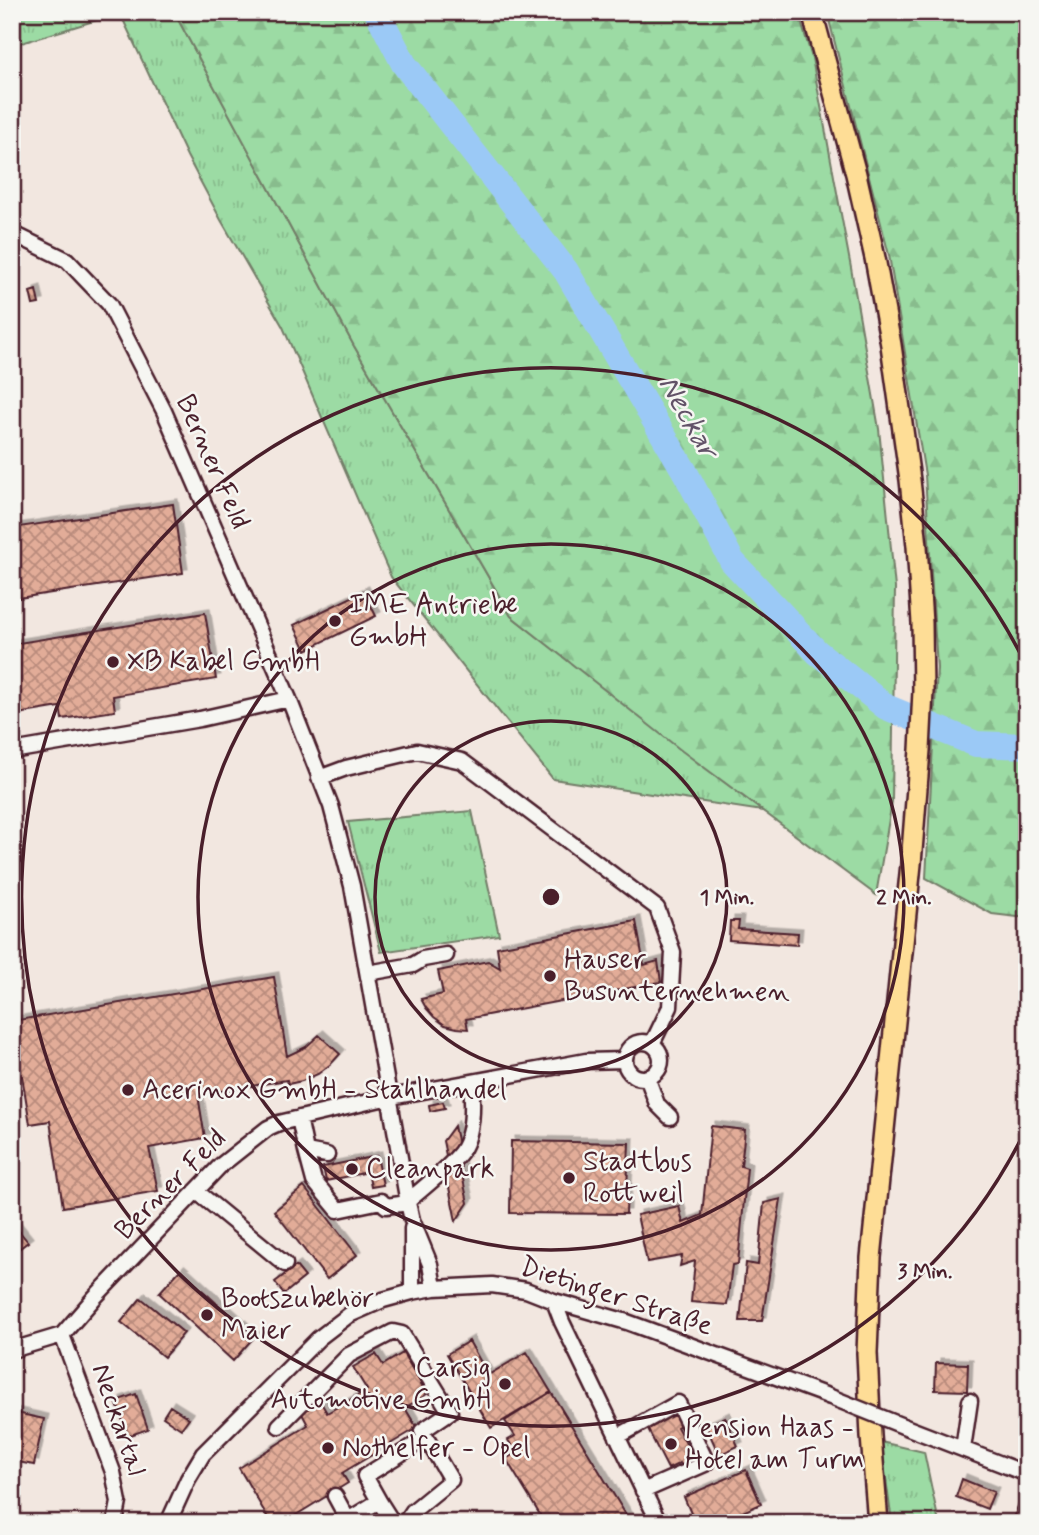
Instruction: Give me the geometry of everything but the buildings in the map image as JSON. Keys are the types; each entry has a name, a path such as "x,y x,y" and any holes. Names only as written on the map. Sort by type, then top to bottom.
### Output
{"main road":[{"path":"812,12 856,174 891,345 910,480 922,623 923,691 911,864 871,1258 867,1353 878,1523"}],"street":[{"name":"Berner Feld","path":"12,233 67,260 110,304 164,411 289,699 331,806 352,886 408,1202 412,1220 430,1264 434,1288"},
{"path":"12,751 200,719 289,699"},
{"path":"320,778 346,768 417,751 462,761 657,908 673,952 670,1007 652,1044"},
{"path":"368,973 413,965 423,959 446,955"},
{"path":"636,1043 652,1044 659,1053 660,1065 647,1077 632,1074 625,1060 628,1050 636,1043"},
{"name":"Berner Feld","path":"62,1335 196,1191 230,1157 268,1128 299,1118 388,1098 586,1061 625,1060"},
{"path":"647,1077 657,1104 670,1117"},
{"path":"299,1118 314,1181 338,1210 381,1201 386,1206 408,1202 462,1152 470,1131 471,1083"},
{"path":"306,1151 327,1155"},
{"path":"196,1191 285,1264"},
{"name":"Berner Feld","path":"412,1220 412,1292"},
{"name":"Dietinger Straße","path":"168,1523 175,1504 203,1454 320,1339 349,1315 383,1300 434,1288 492,1285 526,1290 627,1322 828,1396 1027,1474"},
{"path":"554,1301 659,1523"},
{"path":"279,1426 349,1355 393,1332 402,1334 450,1412 422,1431 451,1480 414,1511 405,1523"},
{"path":"12,1350 62,1335"},
{"name":"Neckartal","path":"62,1335 113,1472 119,1503 115,1523"},
{"path":"962,1449 970,1401"},
{"path":"617,1437 678,1403 707,1464 643,1491"},
{"path":"394,1523 365,1476 426,1438"},
{"path":"335,1496 348,1520 379,1501"},
{"path":"175,1504 176,1523"}],"green space":[{"path":"12,12 174,12 354,346 511,616 762,811 553,779 391,577 283,327 187,156 120,13 12,46"},
{"path":"174,12 798,12 812,58 879,429 895,588 892,802 876,895 682,751 511,616 354,346"},
{"path":"827,12 1027,12 1027,918 992,914 926,878 937,668 925,475 889,255"},
{"path":"472,811 499,935 381,952 348,822"},
{"path":"881,1442 924,1452 939,1523 892,1523"}],"waterway":[{"name":"Neckar","path":"377,12 404,64 566,271 685,472 732,561 817,652 886,707 976,744 1027,746"}],"place":[{"name":"IME Antriebe GmbH","path":"335,621"},
{"name":"XB Kabel GmbH","path":"113,662"},
{"name":"Hauser Busunternehmen","path":"550,976"},
{"name":"Acerinox GmbH - Stahlhandel","path":"128,1090"},
{"name":"Cleanpark","path":"352,1169"},
{"name":"Stadtbus Rottweil","path":"569,1178"},
{"name":"Bootszubehör Maier","path":"207,1315"},
{"name":"Carsig Automotive GmbH","path":"505,1384"},
{"name":"Pension Haas - Hotel am Turm","path":"671,1444"},
{"name":"Nothelfer - Opel","path":"328,1448"}]}
